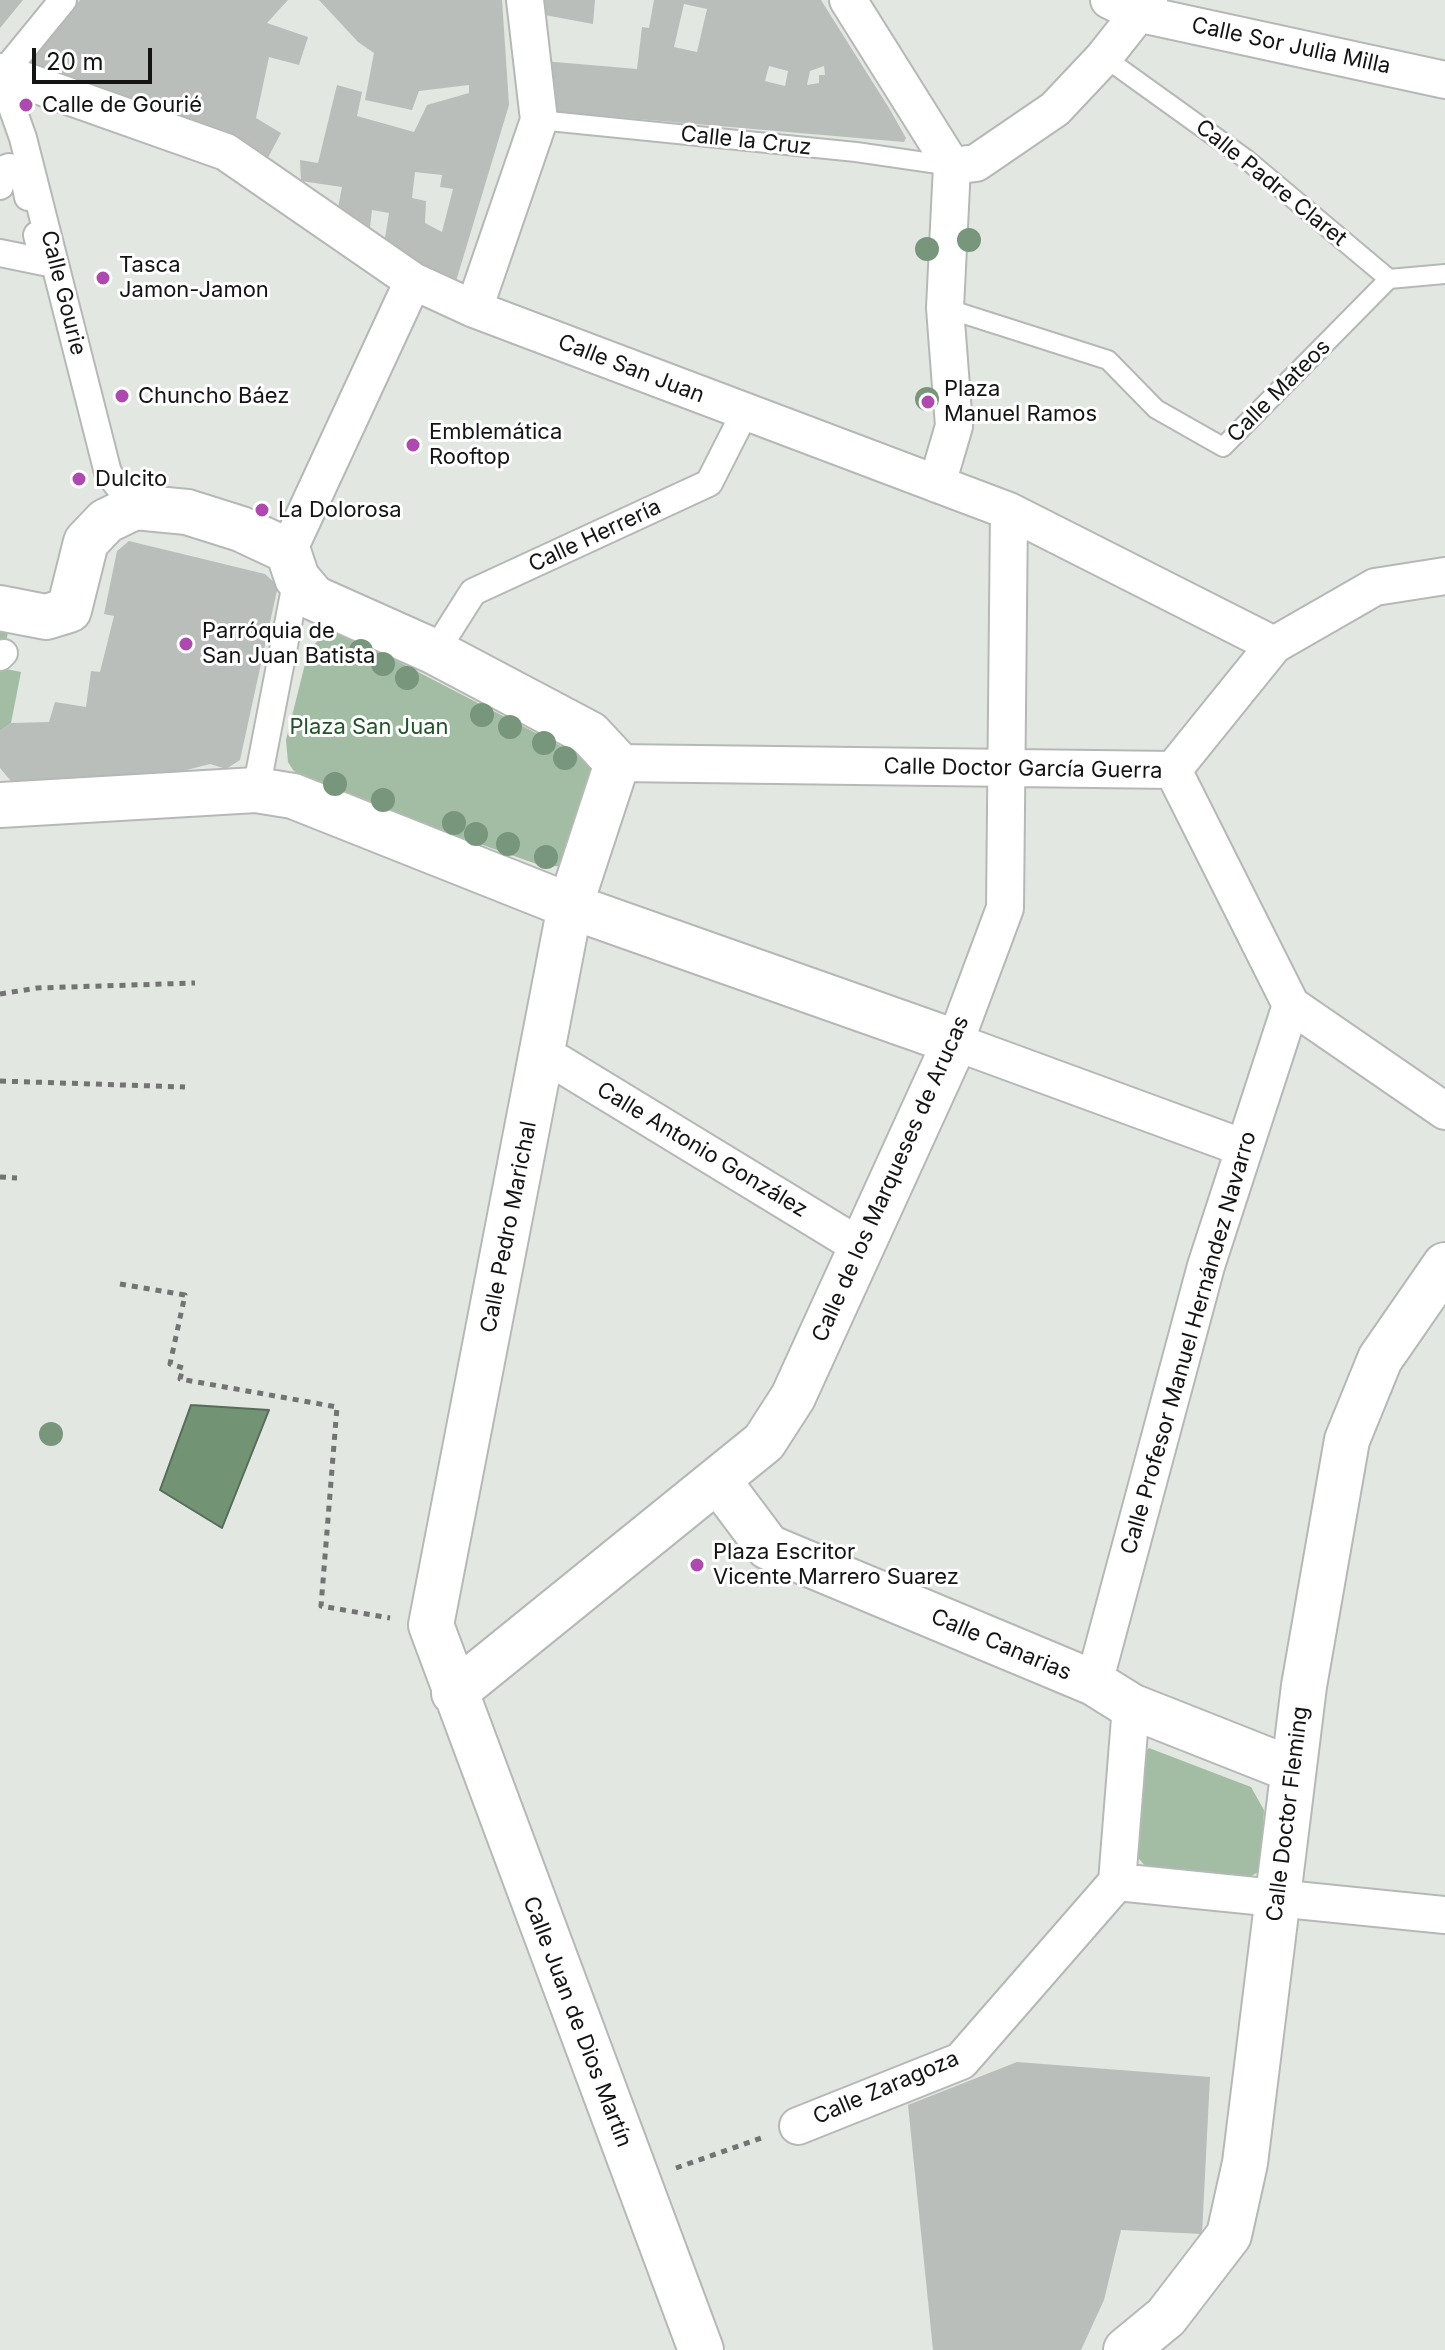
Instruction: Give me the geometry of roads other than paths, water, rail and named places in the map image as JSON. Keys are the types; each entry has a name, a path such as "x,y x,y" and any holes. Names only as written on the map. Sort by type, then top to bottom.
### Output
{"street":[{"path":"0,74 63,0"},
{"path":"474,309 539,120 525,0"},
{"path":"848,0 952,166 945,308 954,426 937,484"},
{"path":"952,166 976,163 1055,109 1104,57 1131,4"},
{"name":"Calle Sor Julia Milla","path":"1131,4 1445,80"},
{"name":"Calle San Juan","path":"0,74 226,152 413,281 474,309 1009,511 1274,645"},
{"name":"Calle Gourie","path":"0,74 23,138 108,473 135,507"},
{"path":"0,186 4,169 18,170 24,177 44,262 0,253"},
{"path":"256,790 300,576 413,281"},
{"name":"Calle Herrería","path":"435,652 473,592 709,483 745,412"},
{"path":"0,608 46,617 69,610 86,542 106,521 135,507 187,512 241,529 300,576 590,734 617,763"},
{"name":"Calle de los Marqueses de Arucas","path":"454,1693 722,1479 764,1442 793,1397 955,1042 1005,908 1009,511"},
{"path":"1173,770 1274,645 1375,587 1445,576"},
{"name":"Calle Doctor García Guerra","path":"617,763 1173,770 1291,1005 1445,1111"},
{"name":"Calle Pedro Marichal","path":"454,1693 431,1625 570,906 617,763"},
{"path":"0,805 256,790 293,796 570,906 1244,1148"},
{"name":"Calle Profesor Manuel Hernández Navarro","path":"1094,1683 1206,1266 1291,1005"},
{"name":"Calle Antonio González","path":"541,1060 559,1063 861,1247"},
{"name":"Calle Doctor Fleming","path":"1126,2350 1166,2317 1229,2235 1245,2163 1293,1770 1347,1440 1380,1359 1445,1265"},
{"name":"Calle Canarias","path":"722,1479 726,1491 768,1547 1094,1683 1131,1706 1293,1770"},
{"name":"Calle Juan de Dios Martín","path":"454,1693 701,2350"},
{"path":"1131,1706 1117,1882 1278,1901 1445,1915"},
{"name":"Calle Zaragoza","path":"798,2126 961,2061 1117,1882"}],"lane":[{"name":"Calle Padre Claret","path":"1104,57 1246,159 1389,279"},
{"name":"Calle la Cruz","path":"539,120 856,152 952,166"},
{"path":"1389,279 1445,274"},
{"name":"Calle Mateos","path":"945,308 1108,360 1156,409 1223,447 1389,279"}],"place":[{"name":"Calle de Gourié","path":"26,105"},
{"name":"Tasca Jamon-Jamon","path":"103,278"},
{"name":"Chuncho Báez","path":"122,396"},
{"name":"Plaza Manuel Ramos","path":"928,402"},
{"name":"Emblemática Rooftop","path":"413,445"},
{"name":"Dulcito","path":"79,479"},
{"name":"La Dolorosa","path":"262,510"},
{"name":"Parróquia de San Juan Batista","path":"186,644"},
{"name":"Plaza Escritor Vicente Marrero Suarez","path":"697,1565"}],"park label":[{"name":"Plaza San Juan","path":"369,727"}]}
